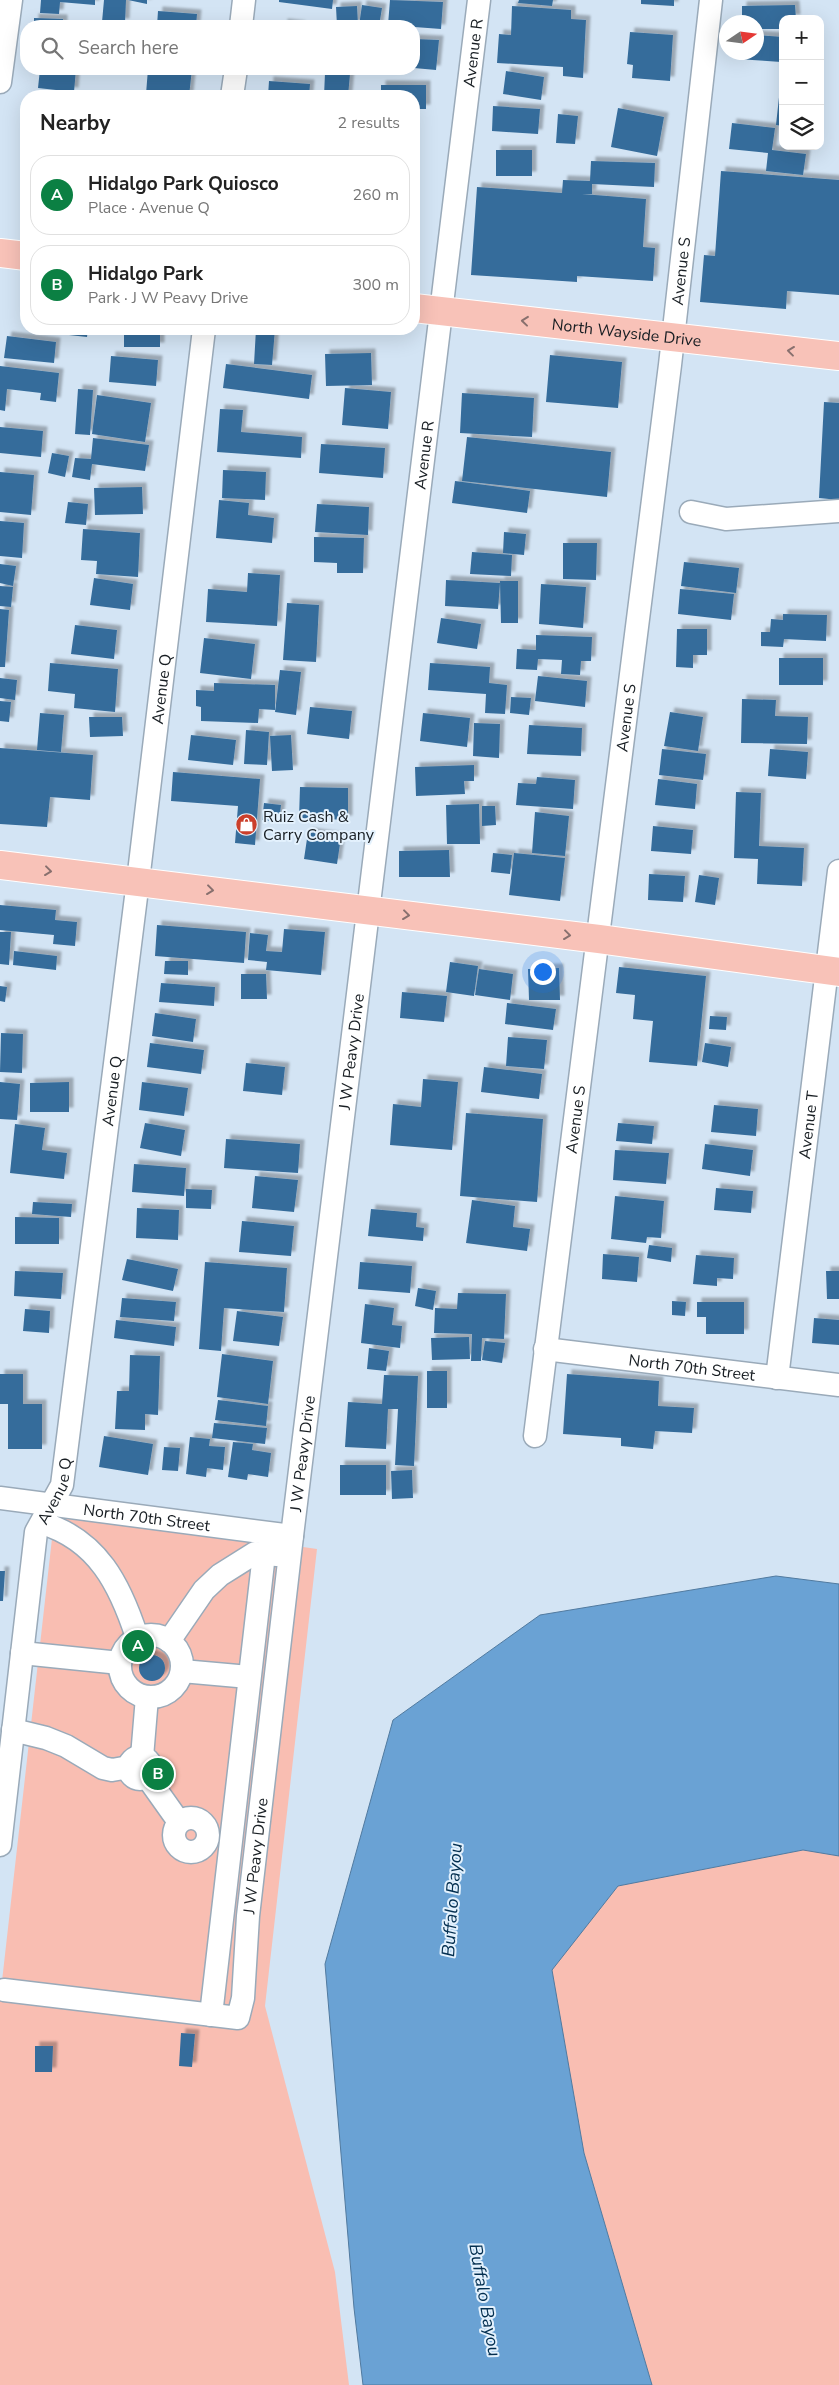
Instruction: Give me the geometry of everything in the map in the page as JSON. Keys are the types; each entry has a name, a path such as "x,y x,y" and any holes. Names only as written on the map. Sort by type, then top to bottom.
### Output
{"main road":[{"path":"0,253 20,255"},
{"name":"North Wayside Drive","path":"420,309 839,356"},
{"path":"0,865 599,939 833,971"}],"street":[{"path":"0,82 11,0"},
{"path":"242,20 244,0"},
{"name":"Avenue R","path":"368,910 479,0"},
{"name":"Avenue S","path":"534,1436 599,939 673,337 711,0"},
{"path":"233,90 235,75"},
{"name":"Avenue Q","path":"0,1845 36,1532 62,1485 138,881 203,335"},
{"path":"690,512 726,519 839,511"},
{"name":"Avenue T","path":"777,1378 833,971 839,871"},
{"name":"J W Peavy Drive","path":"211,2015 238,2018 243,1998 248,1916 368,910"},
{"name":"North 70th Street","path":"545,1349 839,1385"},
{"name":"North 70th Street","path":"0,1498 46,1514 291,1546"},
{"path":"46,1514 59,1528 105,1565 127,1607 137,1637"},
{"path":"169,1641 204,1590 220,1575 255,1553 264,1554 291,1546"},
{"path":"4,1990 211,2015 264,1554"},
{"path":"154,1634 169,1641 180,1654 182,1671 178,1681 172,1689 162,1695 147,1697 132,1691 120,1673 122,1652 137,1637 154,1634"},
{"path":"22,1653 120,1663"},
{"path":"182,1671 249,1677"},
{"path":"147,1697 139,1767 179,1822"},
{"path":"13,1730 46,1738 66,1746 103,1768 112,1770 139,1767"}],"shaded area":[{"path":"55,1512 317,1549 265,2006 335,2272 349,2385 0,2385 0,1999"},
{"path":"803,1850 839,1856 839,2385 652,2385 584,2153 551,1970 618,1886"}],"water":[{"name":"Buffalo Bayou","path":"776,1576 839,1584 839,1856 803,1850 618,1886 552,1970 584,2153 652,2385 363,2385 354,2308 325,1964 393,1720 540,1615"}],"building":[{"path":"41,0 95,0 95,5 60,2 59,14 40,13"},
{"path":"104,0 126,0 125,20 102,20"},
{"path":"128,0 147,0 147,4"},
{"path":"279,0 333,0 332,9 279,2"},
{"path":"390,0 443,2 441,29 420,27 420,20 388,20"},
{"path":"519,0 553,0 552,6 518,3"},
{"path":"641,0 674,0 674,6 641,4"},
{"path":"362,5 382,8 380,20 360,20"},
{"path":"795,5 796,15 779,15 779,29 764,29 764,15 742,15 742,6"},
{"path":"357,6 358,20 337,20 336,7"},
{"path":"512,6 571,10 571,19 586,20 583,78 563,76 563,67 497,63 499,34 511,35"},
{"path":"158,11 197,14 196,20 157,20"},
{"path":"34,18 63,19 63,20 34,20"},
{"path":"630,32 673,35 670,81 632,78 633,65 627,64"},
{"path":"764,36 779,37 779,62 752,60 764,60"},
{"path":"420,39 439,40 436,70 420,69"},
{"path":"506,71 544,77 541,100 503,94"},
{"path":"39,75 75,75 74,90 38,88"},
{"path":"148,75 191,75 190,90 146,90"},
{"path":"325,75 350,75 349,90 324,90"},
{"path":"269,81 310,84 310,90 268,90"},
{"path":"381,85 426,85 426,109 420,109 420,90 381,90"},
{"path":"779,97 779,125 776,125"},
{"path":"493,106 540,109 538,134 492,131"},
{"path":"618,108 664,117 657,156 611,147"},
{"path":"558,114 578,116 575,144 556,143"},
{"path":"732,123 775,128 772,150 806,154 803,175 766,171 768,153 729,149"},
{"path":"496,150 532,150 532,176 496,176"},
{"path":"591,161 655,163 654,187 592,184 592,194 582,194 646,199 643,247 655,248 653,281 577,276 577,282 471,275 477,187 562,193 563,180 590,181"},
{"path":"721,171 839,180 839,295 787,291 786,309 700,302 704,255 715,256"},
{"path":"69,335 87,335 87,337"},
{"path":"124,335 160,335 160,347 124,347"},
{"path":"256,335 274,335 272,365 254,364"},
{"path":"7,336 56,342 54,363 4,358"},
{"path":"371,353 372,385 326,386 325,354"},
{"path":"550,355 622,362 618,408 546,402"},
{"path":"111,356 158,360 156,386 109,382"},
{"path":"226,364 312,375 309,399 223,388"},
{"path":"0,366 59,373 56,402 40,400 41,393 7,389 5,411 0,410"},
{"path":"345,388 391,392 388,429 342,425"},
{"path":"78,389 93,390 90,435 75,434"},
{"path":"462,393 534,398 532,437 460,433"},
{"path":"97,395 151,403 145,442 92,434"},
{"path":"824,402 839,403 839,500 819,498"},
{"path":"220,409 243,410 241,432 302,437 301,458 217,452"},
{"path":"0,427 43,431 41,457 0,453"},
{"path":"467,437 611,452 607,497 462,481"},
{"path":"93,438 149,445 145,471 92,464 90,480 72,477 75,458 91,459"},
{"path":"321,444 385,448 383,478 319,473"},
{"path":"52,453 69,456 65,477 48,473"},
{"path":"223,470 266,472 265,500 222,498"},
{"path":"0,472 34,475 31,515 0,512"},
{"path":"455,481 530,491 527,513 452,503"},
{"path":"142,487 143,514 95,515 94,488"},
{"path":"219,500 249,503 248,515 274,518 272,543 216,538"},
{"path":"68,502 88,504 86,525 65,523"},
{"path":"317,504 369,507 368,535 315,532"},
{"path":"0,521 24,523 22,558 0,556"},
{"path":"83,529 140,533 138,577 96,574 97,561 81,560"},
{"path":"504,532 526,534 524,555 503,553"},
{"path":"314,537 364,538 363,573 337,573 337,563 314,562"},
{"path":"563,543 597,543 596,580 563,579"},
{"path":"472,552 512,555 511,576 470,574"},
{"path":"684,562 739,568 736,593 681,586"},
{"path":"0,564 16,566 13,586 0,583"},
{"path":"248,573 280,575 277,626 206,622 208,589 247,592"},
{"path":"94,578 133,584 130,610 90,605"},
{"path":"446,580 500,583 498,609 445,606"},
{"path":"500,581 518,581 518,623 501,623"},
{"path":"541,584 586,587 583,628 539,624"},
{"path":"0,586 13,587 11,607 0,606"},
{"path":"680,589 734,594 731,620 678,614"},
{"path":"287,603 319,605 316,662 283,660"},
{"path":"0,609 9,610 5,667 0,667"},
{"path":"783,614 827,615 826,641 784,639 783,647 761,646 761,632 770,632 771,619 783,620"},
{"path":"441,618 481,624 477,649 437,643"},
{"path":"75,625 117,630 114,659 71,654"},
{"path":"677,629 707,629 707,655 693,655 693,668 676,667"},
{"path":"536,635 592,637 591,661 581,661 580,675 561,674 562,660 538,659 537,670 516,669 517,649 536,650"},
{"path":"204,638 255,644 251,679 200,673"},
{"path":"779,658 823,658 823,685 779,685"},
{"path":"50,663 118,669 115,712 74,708 75,694 48,691"},
{"path":"430,663 490,667 489,683 507,685 505,714 485,713 486,694 428,690"},
{"path":"280,670 301,672 296,715 275,712"},
{"path":"538,676 587,681 585,707 535,701"},
{"path":"0,678 17,680 15,700 0,698"},
{"path":"214,683 275,685 275,710 259,709 258,723 201,721 201,707 196,706 196,690 214,691"},
{"path":"511,697 531,698 529,715 510,713"},
{"path":"742,699 776,700 775,716 808,717 807,744 741,743"},
{"path":"0,701 11,702 9,722 0,721"},
{"path":"310,707 352,711 349,739 307,734"},
{"path":"670,712 703,717 698,751 664,746"},
{"path":"40,713 64,715 61,752 37,750"},
{"path":"423,713 470,718 467,747 420,741"},
{"path":"89,717 122,717 123,736 90,737"},
{"path":"474,723 500,724 499,758 473,756"},
{"path":"529,725 582,728 581,756 527,754"},
{"path":"246,730 269,732 267,765 244,764"},
{"path":"191,735 236,740 233,765 188,760"},
{"path":"291,735 293,770 272,771 270,736"},
{"path":"0,748 93,755 90,800 50,797 47,827 0,824"},
{"path":"662,749 706,754 703,780 659,775"},
{"path":"770,749 808,752 806,779 768,776"},
{"path":"474,765 474,781 464,781 465,794 416,796 415,767"},
{"name":"Ruiz Cash & Carry Company","path":"173,772 260,779 255,845 235,843 238,806 171,801"},
{"path":"537,777 575,780 573,809 516,805 518,783 536,784"},
{"path":"658,779 697,784 695,809 655,805"},
{"path":"300,787 348,788 348,820 299,818"},
{"path":"736,792 761,793 759,846 804,848 802,886 757,884 758,859 734,858"},
{"path":"264,803 281,805 279,822 262,820"},
{"path":"479,804 480,844 447,844 446,805"},
{"path":"482,806 495,806 496,825 482,826"},
{"path":"535,812 569,816 565,856 532,853"},
{"path":"653,826 693,830 691,854 651,851"},
{"path":"308,832 341,837 337,864 304,859"},
{"path":"449,850 450,877 399,877 399,851"},
{"path":"493,853 512,855 510,874 491,872"},
{"path":"514,853 565,858 560,901 509,895"},
{"path":"649,874 685,876 683,902 648,900"},
{"path":"699,875 719,878 715,905 695,902"},
{"path":"0,905 56,910 55,920 77,922 75,946 53,944 54,935 0,930"},
{"path":"157,925 246,932 244,963 155,956"},
{"path":"284,929 325,932 321,975 266,970 267,962 248,960 250,933 268,935 266,951 282,952"},
{"path":"0,932 11,932 9,965 0,964"},
{"path":"14,951 57,956 56,970 13,965"},
{"path":"165,961 188,961 188,975 164,974"},
{"path":"450,962 478,966 474,996 446,992"},
{"path":"619,967 706,976 697,1066 649,1062 653,1021 633,1019 635,995 616,993"},
{"path":"559,968 560,1000 529,1000 528,969"},
{"path":"479,969 513,974 510,1000 475,995"},
{"path":"241,974 266,974 267,999 241,999"},
{"path":"161,983 215,987 214,1006 159,1002"},
{"path":"0,986 7,987 5,1002 0,1001"},
{"path":"402,992 447,996 444,1022 400,1018"},
{"path":"507,1003 556,1009 553,1030 505,1024"},
{"path":"155,1013 196,1019 193,1042 152,1036"},
{"path":"710,1016 727,1017 726,1030 709,1029"},
{"path":"1,1033 23,1034 22,1073 0,1072"},
{"path":"508,1037 547,1040 544,1069 506,1066"},
{"path":"150,1043 204,1050 201,1074 147,1067"},
{"path":"705,1043 731,1047 728,1067 702,1062"},
{"path":"246,1063 285,1067 282,1095 243,1091"},
{"path":"484,1067 542,1074 539,1099 481,1092"},
{"path":"423,1079 458,1082 452,1150 390,1145 393,1104 421,1107"},
{"path":"0,1082 20,1084 17,1120 0,1119"},
{"path":"69,1082 69,1112 30,1112 30,1083"},
{"path":"142,1082 188,1088 184,1116 139,1110"},
{"path":"714,1105 758,1109 756,1136 711,1132"},
{"path":"466,1113 543,1119 537,1202 460,1196"},
{"path":"145,1123 185,1130 181,1156 140,1148"},
{"path":"618,1123 654,1126 652,1144 616,1141"},
{"path":"15,1124 45,1128 42,1150 67,1153 64,1179 10,1173"},
{"path":"226,1139 300,1144 298,1173 224,1168"},
{"path":"705,1144 753,1150 750,1176 702,1169"},
{"path":"615,1150 669,1153 666,1184 613,1180"},
{"path":"134,1164 186,1168 184,1196 132,1192"},
{"path":"255,1176 298,1180 294,1212 252,1208"},
{"path":"716,1188 753,1191 751,1213 714,1210"},
{"path":"186,1189 212,1190 211,1209 186,1208"},
{"path":"615,1196 664,1201 661,1238 647,1237 646,1243 611,1239"},
{"path":"472,1200 515,1206 513,1227 530,1229 527,1251 466,1243"},
{"path":"33,1202 72,1204 71,1217 32,1214"},
{"path":"137,1208 179,1210 178,1240 136,1238"},
{"path":"371,1209 417,1213 416,1227 424,1228 423,1241 368,1236"},
{"path":"15,1217 59,1218 59,1244 15,1244"},
{"path":"242,1221 294,1226 291,1256 239,1252"},
{"path":"649,1245 672,1248 671,1262 647,1258"},
{"path":"603,1254 639,1257 637,1282 602,1279"},
{"path":"696,1255 734,1258 733,1279 717,1278 717,1286 693,1284"},
{"path":"127,1259 178,1269 173,1291 122,1280"},
{"path":"205,1262 287,1268 284,1312 224,1308 221,1351 199,1349"},
{"path":"360,1262 412,1266 410,1293 358,1289"},
{"path":"15,1271 63,1273 61,1299 14,1296"},
{"path":"826,1271 839,1271 839,1299 827,1299"},
{"path":"418,1288 436,1291 433,1310 415,1306"},
{"path":"458,1293 506,1294 504,1339 482,1338 481,1361 471,1361 472,1334 434,1333 435,1308 457,1309"},
{"path":"122,1298 176,1302 174,1321 120,1317"},
{"path":"672,1301 686,1302 685,1316 672,1315"},
{"path":"697,1302 744,1302 744,1334 706,1334 706,1317 697,1317"},
{"path":"365,1304 394,1308 392,1325 402,1326 400,1348 361,1343"},
{"path":"25,1309 50,1311 49,1333 23,1331"},
{"path":"237,1311 283,1317 279,1346 233,1341"},
{"path":"814,1318 839,1320 839,1345 812,1343"},
{"path":"116,1320 176,1327 174,1346 114,1338"},
{"path":"469,1337 470,1359 432,1360 431,1338"},
{"path":"485,1341 505,1343 502,1363 482,1360"},
{"path":"369,1348 389,1351 386,1371 367,1369"},
{"path":"222,1354 273,1361 268,1404 217,1397"},
{"path":"130,1355 160,1356 158,1415 145,1414 145,1430 115,1429 117,1391 129,1391"},
{"path":"427,1371 447,1371 447,1408 427,1408"},
{"path":"0,1374 23,1374 23,1404 42,1404 42,1449 8,1449 8,1404 0,1404"},
{"path":"567,1374 659,1381 658,1406 694,1408 692,1433 655,1431 653,1449 621,1446 621,1438 563,1434"},
{"path":"384,1375 418,1376 414,1466 395,1465 398,1409 388,1409 386,1449 345,1447 348,1402 382,1404"},
{"path":"218,1400 268,1406 266,1426 215,1420"},
{"path":"214,1423 267,1428 265,1444 212,1438"},
{"path":"104,1436 153,1444 148,1475 99,1467"},
{"path":"190,1437 210,1439 209,1446 225,1447 223,1470 207,1468 206,1477 186,1474"},
{"path":"233,1442 253,1444 252,1450 271,1453 268,1477 248,1474 247,1480 228,1477"},
{"path":"164,1447 180,1448 178,1471 162,1470"},
{"path":"340,1465 386,1465 386,1495 340,1495"},
{"path":"412,1470 413,1498 392,1499 391,1471"},
{"path":"0,1571 5,1571 3,1601 0,1601"},
{"path":"152,1655 161,1659 165,1668 161,1677 152,1681 143,1677 139,1668 143,1659"},
{"path":"181,2033 195,2034 192,2067 179,2066"},
{"path":"35,2046 53,2046 52,2072 35,2072"}],"place":[{"name":"Ruiz Cash & Carry Company","path":"247,825"},
{"name":"Hidalgo Park Quiosco","path":"138,1646"},
{"name":"Hidalgo Park","path":"158,1774"}]}
